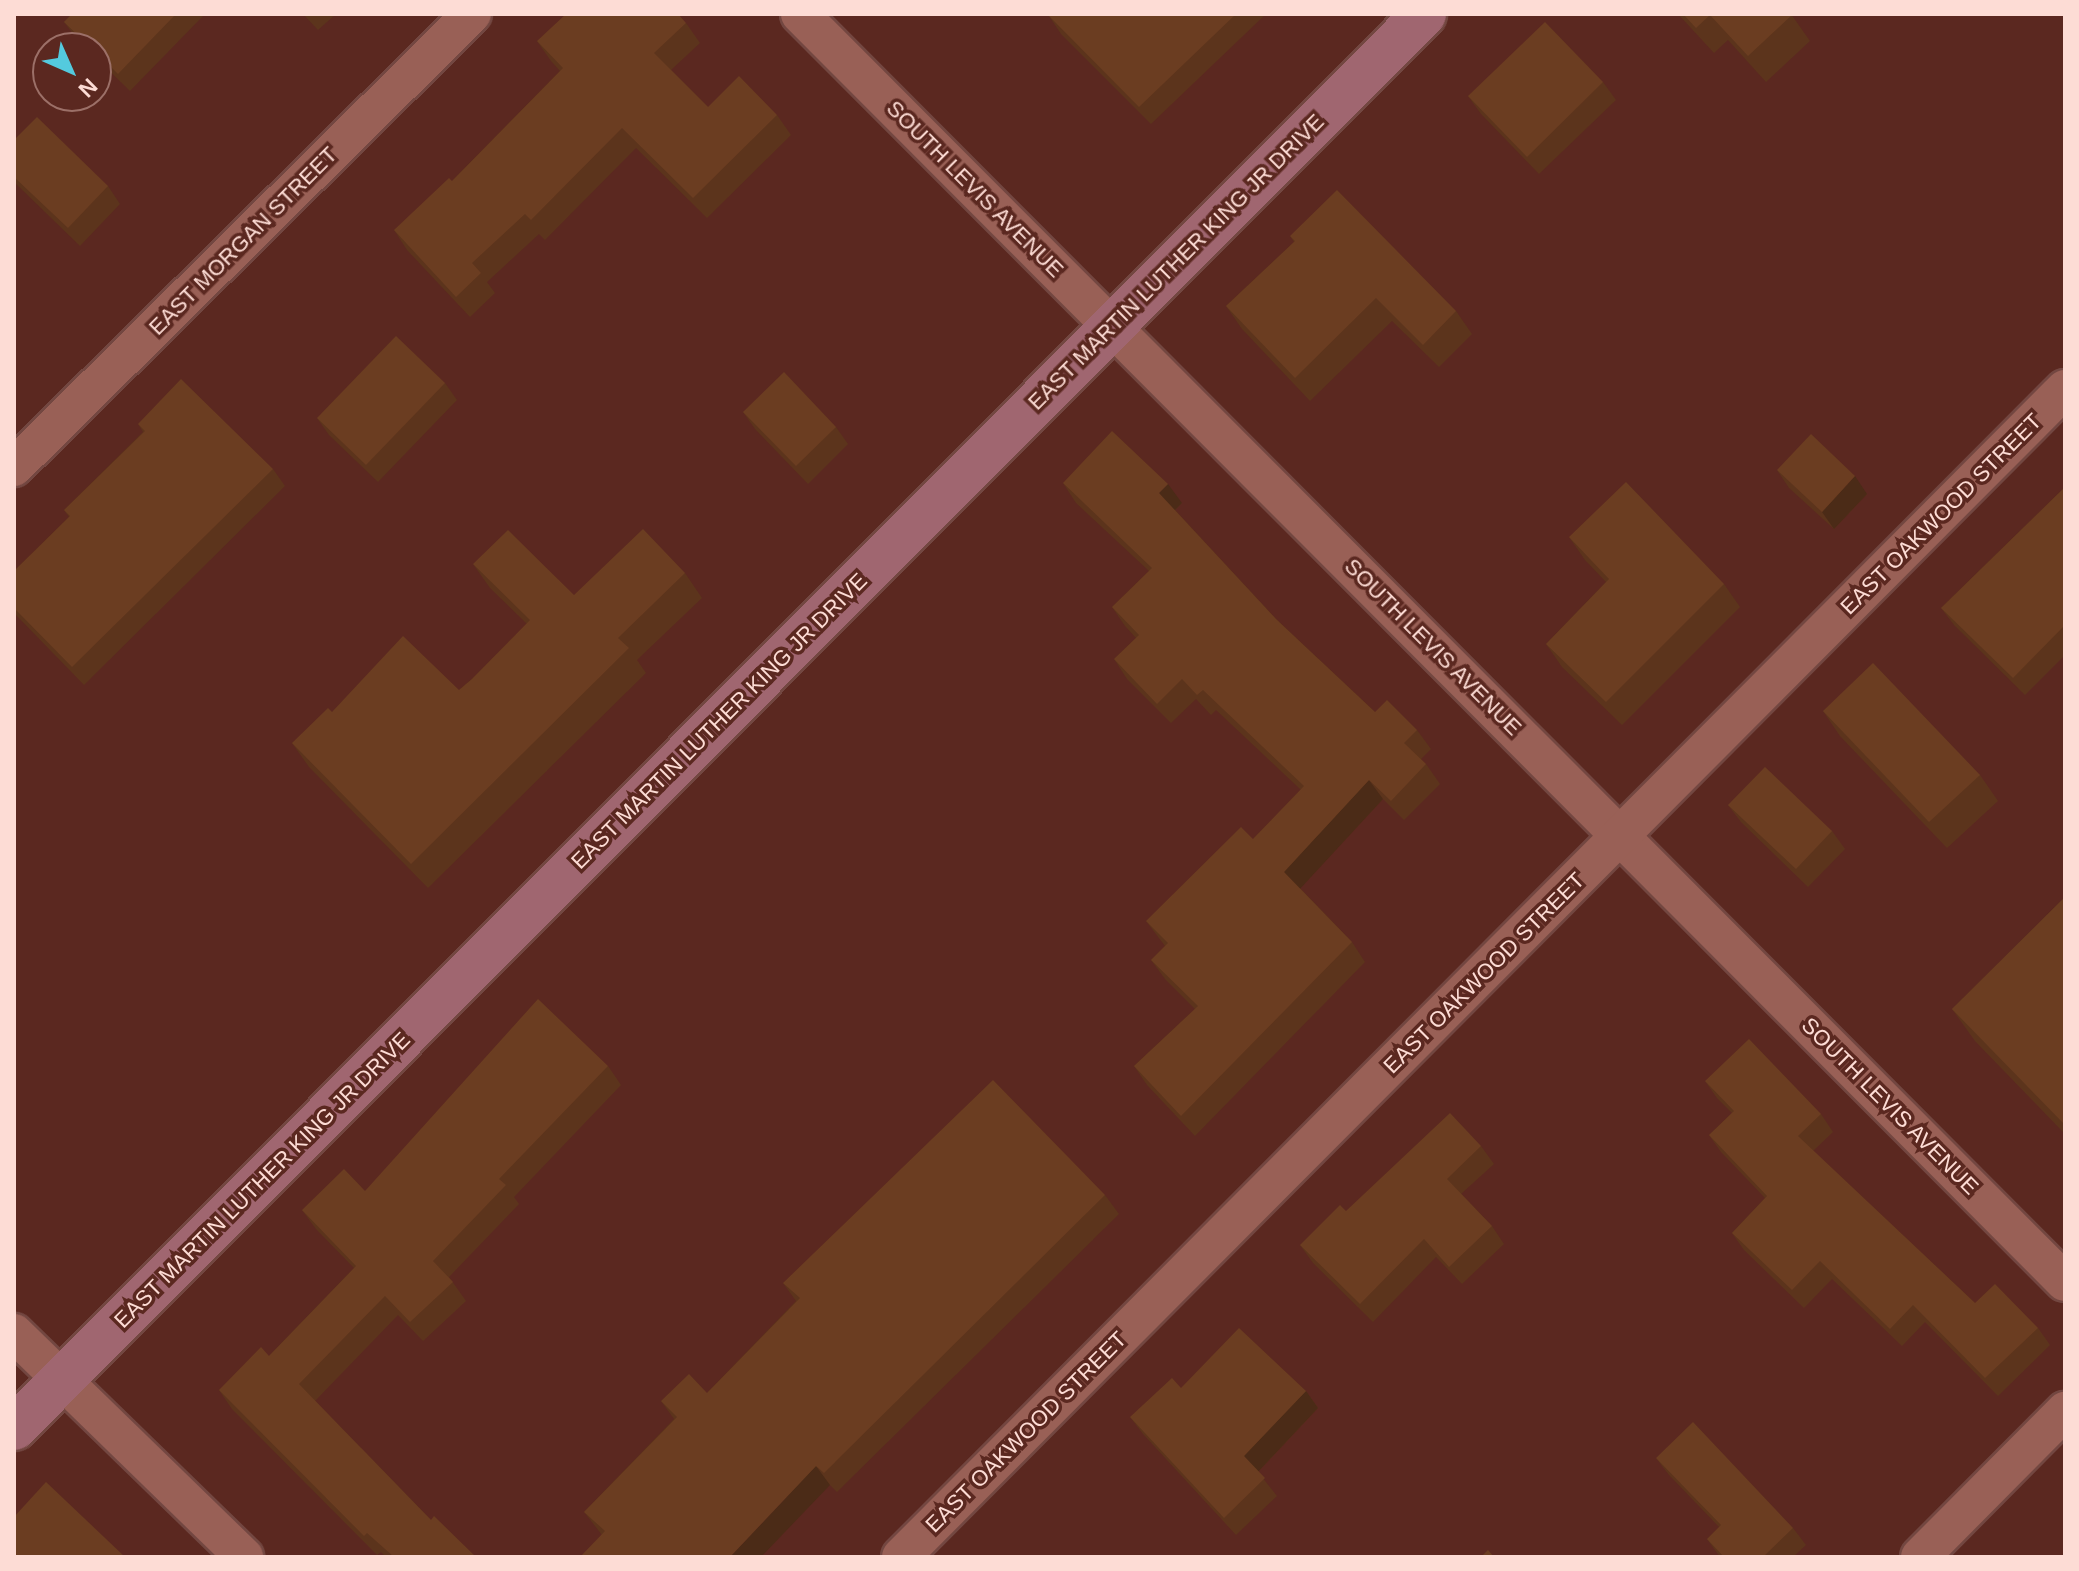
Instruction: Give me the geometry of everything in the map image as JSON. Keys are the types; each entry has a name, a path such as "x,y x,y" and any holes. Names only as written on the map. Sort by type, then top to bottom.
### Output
{"street":[{"name":"EAST MORGAN STREET","path":"14,467 472,14"},
{"name":"SOUTH LEVIS AVENUE","path":"800,14 2065,1282"},
{"name":"EAST MARTIN LUTHER KING JR DRIVE","path":"14,1428 1424,14"},
{"name":"EAST OAKWOOD STREET","path":"901,1557 2065,389"},
{"path":"14,1333 244,1557"},
{"path":"1920,1557 2065,1411"}],"building":[{"path":"72,14 176,14 118,74 112,68 112,32 74,32 64,22"},
{"path":"566,14 678,14 686,23 654,53 708,107 739,76 777,115 693,198 622,128 531,220 525,214 472,263 481,273 456,297 394,230 449,178 452,181 563,68 537,41"},
{"path":"1236,14 1139,107 1049,16"},
{"path":"1683,14 1792,15 1748,56 1710,15 1696,28"},
{"path":"1545,22 1603,82 1527,157 1468,96"},
{"path":"37,117 108,186 68,228 14,177 14,140"},
{"path":"1337,190 1456,311 1423,345 1376,298 1295,378 1226,306 1295,241 1290,236"},
{"path":"396,336 445,383 366,465 317,418"},
{"path":"784,372 836,427 796,466 743,412"},
{"path":"181,379 273,469 72,667 14,608 14,571 70,516 64,510 145,431 138,424"},
{"path":"1112,431 1168,484 1159,493 1276,619 1375,712 1387,700 1417,730 1404,743 1426,764 1391,801 1369,780 1284,872 1352,942 1181,1116 1134,1066 1198,1006 1151,960 1168,943 1146,921 1241,827 1253,839 1304,786 1203,690 1197,695 1182,679 1157,704 1114,659 1139,635 1112,607 1152,568 1063,483"},
{"path":"1811,434 1855,476 1822,512 1777,470"},
{"path":"1626,482 1724,584 1606,702 1546,644 1609,579 1569,537"},
{"path":"2065,487 2065,625 2013,678 1941,608"},
{"path":"643,529 685,573 618,638 629,648 411,864 292,743 328,708 332,712 403,636 459,690 472,679 530,620 473,564 508,530 574,595"},
{"path":"1873,663 1980,775 1929,822 1823,711"},
{"path":"1765,767 1832,831 1796,869 1728,805"},
{"path":"2065,897 2065,1125 1952,1009"},
{"path":"538,999 608,1066 499,1179 506,1185 433,1261 453,1282 410,1322 385,1296 299,1384 431,1520 434,1516 476,1557 394,1557 367,1533 364,1536 219,1390 261,1347 269,1356 356,1266 302,1210 344,1169 365,1191"},
{"path":"1749,1039 1821,1114 1798,1136 1975,1303 1995,1284 2038,1328 1985,1378 1913,1305 1890,1329 1820,1261 1792,1290 1732,1233 1767,1196 1709,1135 1734,1111 1705,1081"},
{"path":"993,1080 1105,1195 824,1473 816,1466 730,1557 580,1557 605,1531 584,1512 677,1417 661,1401 689,1374 707,1393 800,1298 783,1283"},
{"path":"1450,1113 1481,1146 1447,1179 1492,1226 1449,1267 1424,1239 1360,1304 1300,1245 1340,1205 1346,1211"},
{"path":"1239,1328 1306,1391 1244,1456 1265,1478 1224,1518 1130,1417 1172,1378 1181,1388"},
{"path":"1693,1422 1793,1528 1763,1557 1724,1557 1707,1539 1721,1525 1656,1458"},
{"path":"46,1482 125,1557 14,1557 14,1517"},
{"path":"1488,1550 1494,1557 1481,1557"}]}
